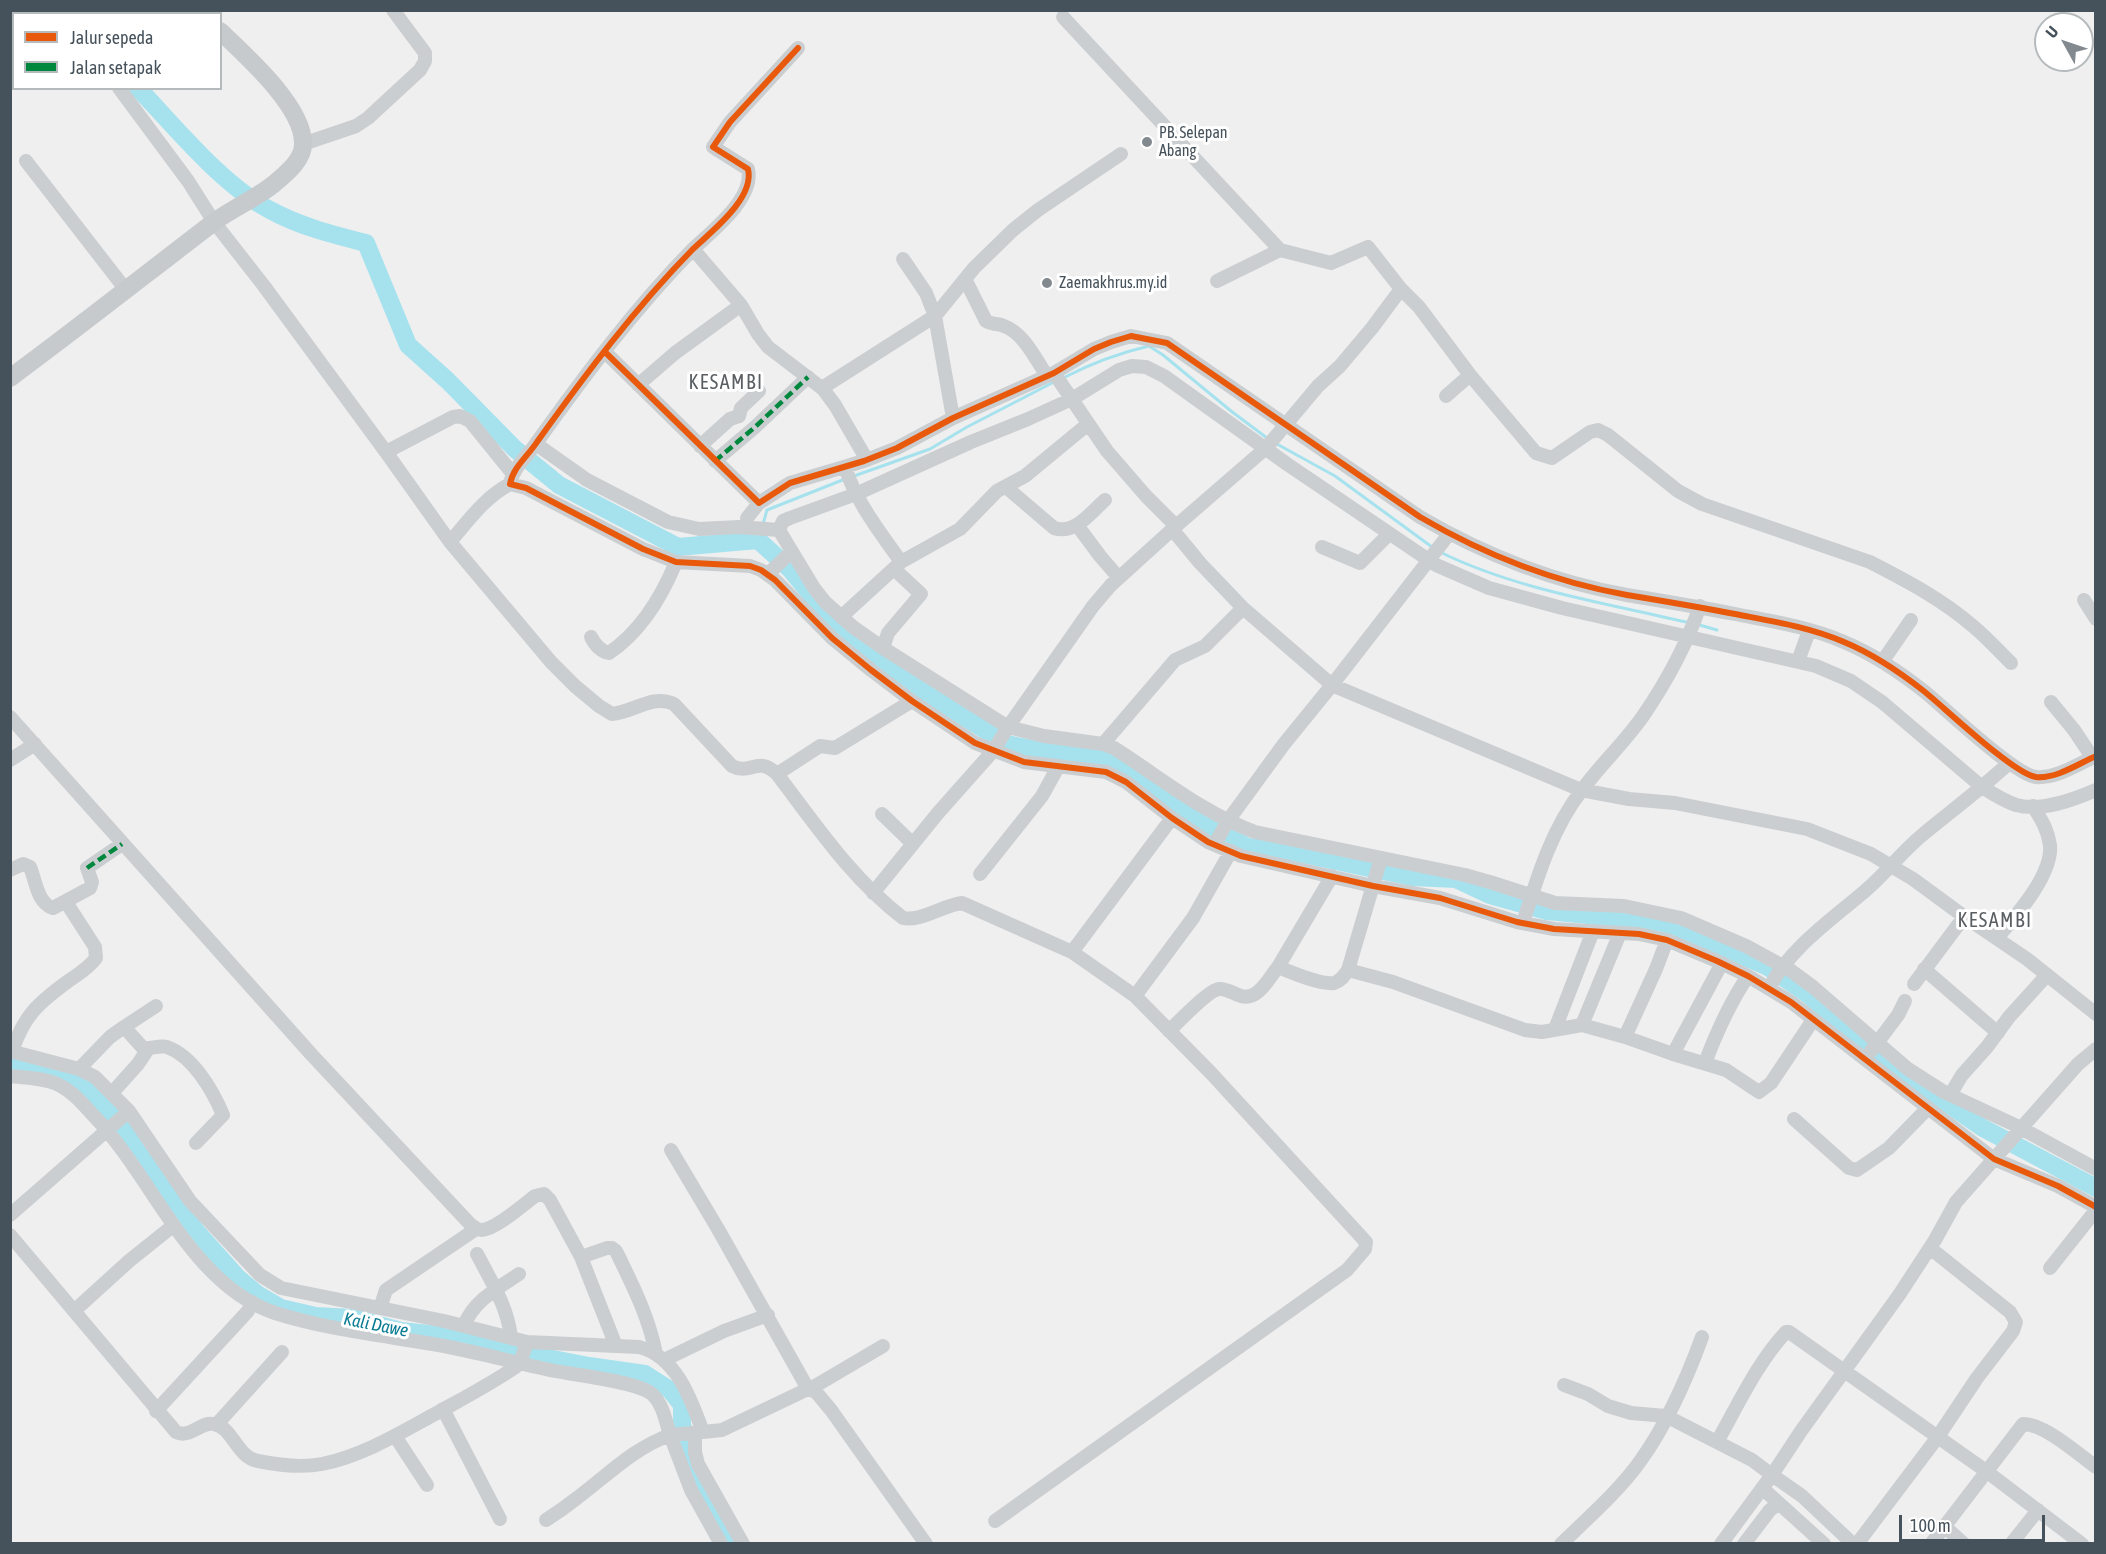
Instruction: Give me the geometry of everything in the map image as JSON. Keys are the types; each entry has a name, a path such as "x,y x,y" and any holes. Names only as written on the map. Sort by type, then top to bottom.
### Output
{"main road":[{"path":"10,378 216,221 274,184 292,167 302,153 302,132 292,111 274,86 222,33"}],"street":[{"path":"303,144 356,126 369,118 420,70 425,61 425,53 393,10"},
{"path":"1063,17 1280,250 1330,262 1368,247 1401,289 1419,307 1470,375 1536,453 1552,458 1590,432 1598,430 1608,435 1678,490 1702,504 1870,562 1897,576 1934,597 1974,627 2011,663"},
{"path":"450,542 476,512 513,476 567,399 655,290 693,249 731,214 743,192 749,176 748,169 713,147 730,122 798,48"},
{"path":"120,90 450,542 551,662 599,706 612,714 631,710 647,702 660,700 669,702 674,704 732,766 737,769 770,766 849,868 873,893 903,918 908,919 950,904 962,903 1072,952 1135,996 1366,1242 1365,1249 1347,1270 995,1521"},
{"path":"822,388 935,316 965,279 1013,230 1038,210 1121,154"},
{"path":"26,161 126,290"},
{"path":"693,249 741,305 768,347 822,388 835,405 867,460"},
{"path":"1217,281 1280,250"},
{"path":"903,259 926,293 935,316 953,418"},
{"path":"965,279 986,321 990,324 1004,326 1018,336 1070,396 1107,451 1174,527 1200,563 1244,608 1332,685 1581,790 1629,799 1675,803 1808,829 1871,854 1996,938 2096,1014"},
{"path":"873,893 994,749 1093,606 1119,578 1174,527 1267,447 1372,328 1401,289"},
{"path":"638,385 675,353 741,305"},
{"path":"752,523 759,503 790,483 846,470 897,448 953,418 1053,376 1094,349 1111,342 1131,336 1148,338 1167,343 1283,427 1448,536 1516,565 1549,575 1625,595 1698,610 1767,619 1845,642 1882,662 1924,692 2004,767 2037,777 2054,775 2094,757 2051,702"},
{"path":"604,352 759,503"},
{"path":"777,531 783,521 789,518 855,492 1070,396 1119,370 1132,366 1146,366 1267,447 1389,534 1431,559 1489,588 1562,608 1816,666 1851,681 1882,702 1984,786 2000,798 2019,806 2075,799 2096,790"},
{"path":"1446,396 1470,375"},
{"path":"715,461 808,377"},
{"path":"700,447 730,419 739,416 741,408 759,391"},
{"path":"386,452 453,417 460,416 470,421 513,476 526,488 643,549 676,562 750,566 771,571 832,638 912,701 975,743 1024,762 1106,772 1126,782 1172,818 1231,851 1268,862 1440,898 1554,929 1639,934 1667,940 1771,985 1813,1020 1870,1052 1908,1069 2017,1132 2096,1169"},
{"path":"842,617 898,565 960,529 997,491 1026,476 1088,424"},
{"path":"533,448 587,480 668,522 699,529 739,527 752,523 777,531 789,554 819,595 842,617 884,648 1007,729 1102,744 1114,748 1227,824 1380,862 1484,880 1530,898 1555,903 1624,906 1682,918 1746,946 1813,987 1870,1052 1928,1108 1997,1155 2058,1186 2096,1209 2050,1268"},
{"path":"846,470 868,516 898,565 921,594 888,633 884,648"},
{"path":"1006,487 1054,528 1065,531 1077,525 1105,500"},
{"path":"1077,525 1119,578"},
{"path":"1323,547 1360,563 1389,534"},
{"path":"1216,842 1284,744 1448,536"},
{"path":"771,571 789,554"},
{"path":"591,637 598,648 609,653 629,636 649,612 667,584 676,562"},
{"path":"2084,600 2096,618"},
{"path":"1102,744 1175,660 1204,646 1244,608"},
{"path":"1524,920 1553,839 1581,790 1643,716 1679,658 1690,636 1698,610"},
{"path":"1882,662 1911,620"},
{"path":"1798,661 1809,631"},
{"path":"777,774 820,746 835,748 912,701"},
{"path":"10,717 411,1163 476,1229 484,1230 494,1225 536,1196 543,1194 550,1200 581,1257 616,1346"},
{"path":"10,760 35,744"},
{"path":"980,874 1042,796 1058,767"},
{"path":"1771,985 1783,967 1830,919 1856,899 1919,838 2004,767"},
{"path":"1996,938 2024,907 2043,876 2050,848 2046,828 2033,806"},
{"path":"882,814 913,844"},
{"path":"1072,952 1172,818"},
{"path":"10,870 23,864 30,867 41,901 53,908 90,888 92,882 87,868 122,844"},
{"path":"1135,996 1193,918 1231,851"},
{"path":"1278,967 1332,983 1342,979 1348,970 1380,862"},
{"path":"1169,1030 1217,990 1221,989 1241,997 1255,995 1278,967 1332,876"},
{"path":"66,902 95,947 96,958 87,968 40,1003 22,1024 11,1051 79,1069 95,1077 112,1093 118,1120 172,1221 199,1258 219,1279 233,1291 252,1302 273,1312 303,1320 384,1321 464,1326 511,1338"},
{"path":"1914,984 1964,917"},
{"path":"1555,1029 1593,931"},
{"path":"1582,1025 1620,933"},
{"path":"1625,1036 1667,940"},
{"path":"1673,1054 1722,963"},
{"path":"1924,969 1998,1033"},
{"path":"1348,970 1393,982 1526,1030 1542,1032 1582,1025 1625,1036 1726,1070 1759,1092 1771,1083 1813,1020"},
{"path":"1950,1095 1962,1075 2047,975"},
{"path":"1705,1063 1719,1025 1731,1001 1748,976"},
{"path":"1870,1052 1898,1015 1905,1001"},
{"path":"79,1069 110,1038 156,1006"},
{"path":"124,1027 138,1044 148,1048 166,1047 198,1070 219,1107 222,1117 196,1143"},
{"path":"112,1093 138,1064 148,1048"},
{"path":"1744,1544 1770,1510 1772,1475 1930,1248 1956,1202 2078,1064 2096,1049"},
{"path":"10,1076 61,1086 118,1120 260,1275 281,1288 384,1321 450,1347 523,1354 631,1384 652,1394 660,1404 673,1435 691,1490 721,1544"},
{"path":"1794,1119 1849,1168 1857,1170 1889,1148 1928,1108"},
{"path":"10,1215 118,1120"},
{"path":"671,1150 809,1389 822,1397 926,1544"},
{"path":"74,1311 172,1221 190,1201"},
{"path":"384,1321 386,1290 476,1229"},
{"path":"10,1235 156,1411 179,1434 195,1431 209,1424 217,1424 249,1459 301,1466 321,1464 345,1457 395,1436 507,1373 523,1354 616,1346 639,1347 660,1357 768,1316"},
{"path":"581,1257 607,1248 616,1251 636,1293 660,1357 683,1385 696,1433 695,1452 698,1464 743,1544"},
{"path":"1564,1384 1608,1406 1631,1413 1665,1416 1752,1460 1802,1496 1855,1544 1937,1438 1977,1378 2013,1331 2016,1322 2010,1312 1930,1248"},
{"path":"477,1254 510,1322 511,1338 523,1354"},
{"path":"464,1326 470,1311 495,1289 519,1274"},
{"path":"156,1411 204,1361 248,1311 252,1302"},
{"path":"1717,1442 1750,1384 1786,1332 1795,1335 1986,1471 2082,1544"},
{"path":"1561,1544 1639,1463 1655,1439 1690,1369 1702,1337"},
{"path":"546,1520 578,1498 616,1465 655,1441 673,1435 722,1430 809,1389 883,1346"},
{"path":"217,1424 282,1352"},
{"path":"443,1409 500,1519"},
{"path":"1931,1544 2023,1424 2032,1424 2096,1467"},
{"path":"395,1436 427,1485"},
{"path":"1771,1497 1823,1543"},
{"path":"1721,1544 1771,1497"},
{"path":"2011,1544 2038,1510"},
{"path":"1944,1526 1964,1544"}],"waterway":[{"path":"140,90 200,155 252,199 281,216 366,243 408,345 448,381 515,449 559,485 678,547 758,540 790,569 827,614 869,657 1007,744 1107,760 1134,769 1204,824 1248,847 1293,852 1412,877 1456,879 1490,895 1547,911 1628,919 1719,946 1768,967 1806,993 1883,1059 1983,1128 2096,1188"},
{"path":"1063,378 1105,359 1149,346 1267,438"},
{"path":"854,476 930,449 1054,382"},
{"path":"1275,443 1335,476 1432,547"},
{"path":"763,524 767,510 845,479"},
{"path":"1440,552 1469,565 1531,586 1690,623"},
{"path":"1696,624 1717,630"},
{"name":"Kali Dawe","path":"10,1066 67,1078 90,1092 112,1113 138,1145 196,1231 238,1278 257,1294 281,1308 316,1316 353,1318 401,1331 458,1337 507,1350 645,1374 670,1390 682,1405 682,1424 695,1480 732,1544"}],"marked path":[{"path":"715,461 808,377"},
{"path":"87,868 122,844"}],"cycle path":[{"path":"798,48 730,122 713,147 748,169 748,180 739,202 672,271 631,318 517,467 510,484 526,488 643,549 676,562 750,566 761,570 775,580 832,638 871,670 912,701 975,743 1024,762 1106,772 1126,782 1172,818 1208,842 1241,856 1373,886 1440,898 1517,922 1554,929 1639,934 1667,940 1717,961 1748,976 1791,1002 1994,1159 2058,1186 2096,1207"},
{"path":"605,352 759,503 790,483 864,461 897,448 953,418 1054,373 1094,349 1111,342 1131,336 1167,343 1420,517 1495,555 1573,583 1804,628 1844,642 1876,658 1906,678 1997,754 2012,765 2036,777 2051,776 2096,756"}],"place":[{"name":"PB. Selepan Abang","path":"1147,142"},
{"name":"Zaemakhrus.my.id","path":"1047,283"}],"district":[{"name":"KESAMBI","path":"726,383"},
{"name":"KESAMBI","path":"1995,921"}]}
